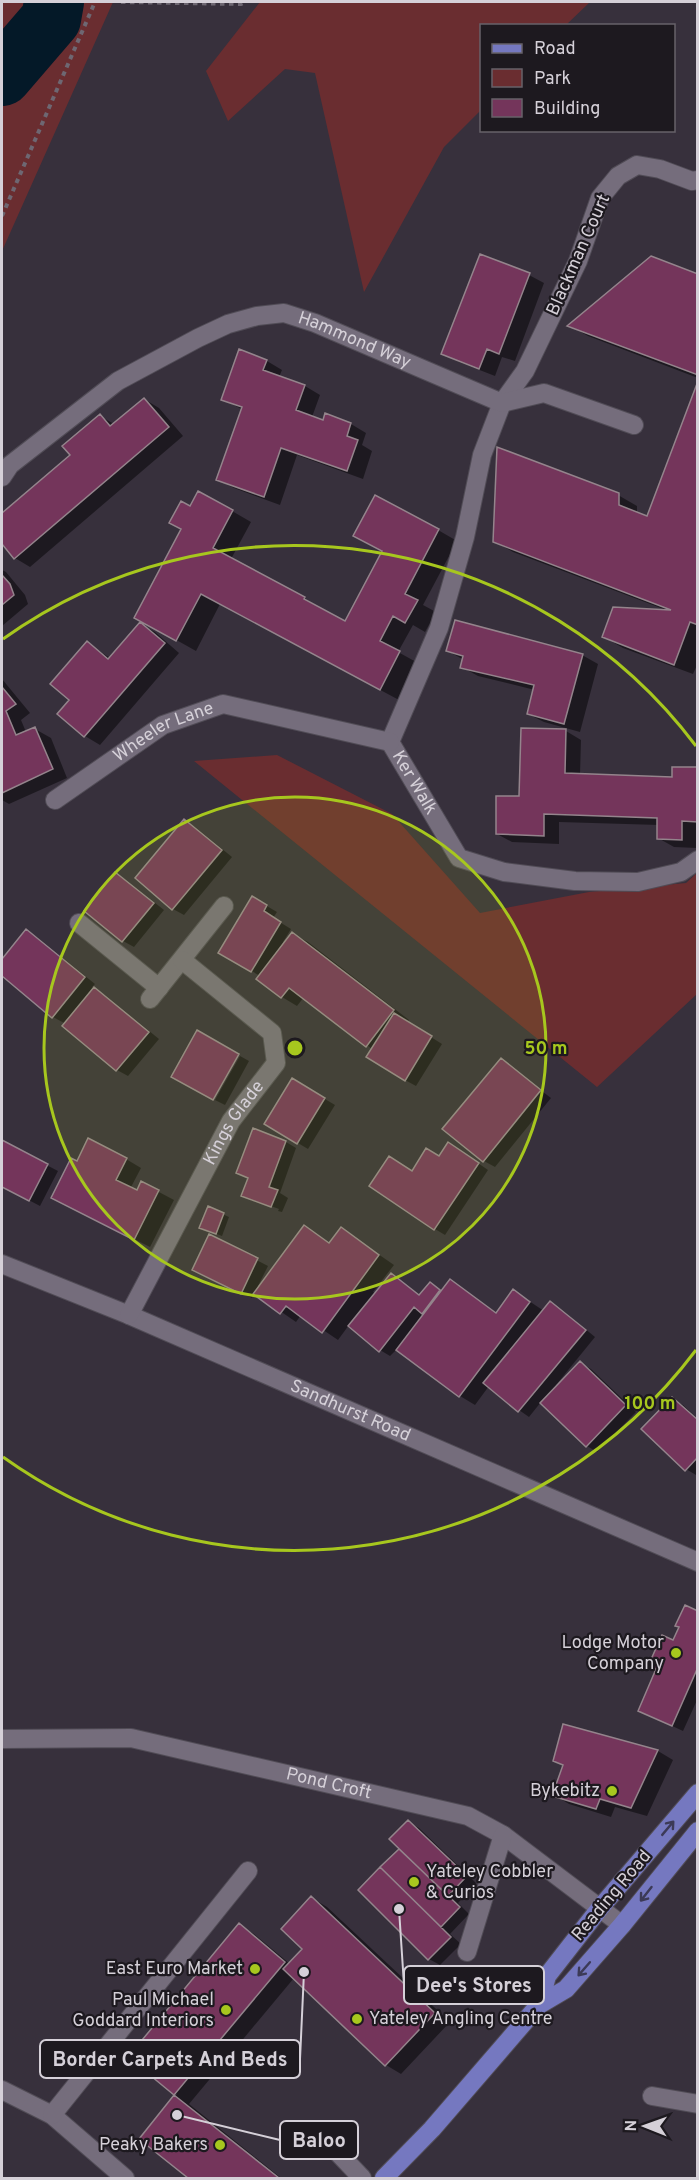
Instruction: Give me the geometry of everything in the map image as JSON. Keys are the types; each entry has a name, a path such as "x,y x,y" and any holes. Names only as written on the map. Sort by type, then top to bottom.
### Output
{"main road":[{"name":"Reading Road","path":"539,2005 546,1976 600,1908 698,1793"},
{"name":"Reading Road","path":"384,2178 432,2129 539,2005 566,1989 622,1925 698,1831"}],"street":[{"name":"Blackman Court","path":"502,404 525,371 578,261 600,198 618,176 637,165 660,168 695,180"},
{"name":"Hammond Way","path":"2,477 10,465 118,381 208,333 228,324 257,316 284,313 315,323 502,404"},
{"path":"502,404 544,393 634,425"},
{"name":"Ker Walk","path":"502,404 482,455 465,537 439,628 390,742 459,858 504,872 585,881 638,882 681,872 698,860"},
{"name":"Wheeler Lane","path":"55,800 163,725 223,704 390,742"},
{"path":"79,923 154,994 224,906"},
{"name":"Kings Glade","path":"129,1315 231,1121 276,1063 272,1033 182,960"},
{"name":"Sandhurst Road","path":"2,1264 129,1315 698,1562"},
{"name":"Pond Croft","path":"2,1739 131,1738 468,1816 503,1835 622,1925"},
{"path":"466,1952 503,1835"},
{"path":"52,2115 248,1871"},
{"path":"2,2090 52,2115 125,2178"},
{"path":"652,2096 698,2104"},
{"path":"323,2137 362,2178"}],"path":[{"path":"2,216 95,2"},
{"path":"121,2 241,4 245,2"}],"green space":[{"path":"2,2 113,2 2,251"},
{"path":"260,2 590,2 567,24 480,24 480,111 444,147 364,292 315,73 285,69 228,121 206,71"},
{"path":"277,755 392,814 480,913 589,892 686,883 697,873 697,994 597,1087 194,761"}],"building":[{"path":"480,254 530,273 499,354 487,349 479,369 441,354"},
{"path":"651,256 698,274 698,375 567,326"},
{"path":"239,349 267,360 263,370 305,385 296,410 323,420 325,413 351,423 347,436 358,440 347,471 281,448 264,497 216,480 242,407 221,400"},
{"path":"698,381 698,625 690,622 674,665 602,637 613,607 671,610 493,542 497,447 619,493 619,505 647,516"},
{"path":"144,398 169,427 14,559 2,544 2,513 70,455 62,446 100,414 110,426"},
{"path":"198,491 233,510 213,548 345,621 382,551 353,536 375,495 439,529 405,594 418,600 405,623 393,616 380,641 400,651 380,690 201,594 176,641 134,618 181,529 169,523 181,501 190,506"},
{"path":"2,575 10,584 14,595 2,605"},
{"path":"455,620 583,654 564,724 527,714 534,685 460,668 463,656 446,651"},
{"path":"140,622 165,643 84,737 57,714 69,700 50,684 87,641 108,659"},
{"path":"2,687 16,704 6,711 16,735 35,727 53,769 2,793"},
{"path":"521,728 566,729 565,773 672,777 672,767 698,767 698,822 682,821 682,840 657,839 657,818 544,814 544,836 496,834 496,796 519,796"},
{"path":"184,819 222,850 172,910 135,878"},
{"path":"115,872 154,903 122,942 84,911"},
{"path":"252,896 267,905 264,911 281,922 251,972 218,953"},
{"path":"26,929 85,977 52,1018 2,976 2,959"},
{"path":"292,932 394,1010 366,1047 289,988 281,998 256,979"},
{"path":"94,987 149,1032 116,1071 62,1026"},
{"path":"394,1013 432,1036 405,1081 366,1057"},
{"path":"197,1030 239,1054 213,1100 171,1077"},
{"path":"501,1058 541,1090 483,1162 442,1129"},
{"path":"292,1078 325,1098 297,1144 264,1124"},
{"path":"253,1128 286,1141 269,1187 278,1190 271,1207 241,1196 248,1178 236,1173"},
{"path":"88,1138 127,1158 116,1180 137,1190 141,1181 159,1190 134,1240 51,1198 71,1158 77,1161"},
{"path":"2,1140 48,1164 29,1201 2,1187"},
{"path":"448,1142 479,1163 434,1230 369,1186 389,1156 412,1171 426,1148 439,1156"},
{"path":"208,1206 224,1213 216,1234 199,1228"},
{"path":"304,1225 329,1243 341,1227 379,1255 322,1333 286,1306 280,1314 253,1294"},
{"path":"209,1234 258,1258 241,1294 192,1270"},
{"path":"391,1273 419,1295 430,1282 440,1290 422,1314 414,1307 379,1352 348,1326"},
{"path":"450,1279 496,1313 513,1289 530,1302 459,1397 396,1350"},
{"path":"550,1301 586,1330 518,1412 483,1383"},
{"path":"580,1361 626,1405 586,1447 540,1403"},
{"path":"672,1397 698,1420 698,1457 685,1471 641,1429"},
{"name":"Lodge Motor Company","path":"685,1605 698,1611 698,1667 672,1726 638,1711 656,1669 648,1666 662,1635 673,1640 679,1627 675,1626"},
{"path":"563,1724 658,1750 631,1808 600,1799 596,1809 552,1796 563,1765 553,1761"},
{"path":"408,1820 467,1876 448,1896 389,1839"},
{"name":"Yateley Cobbler & Curios","path":"399,1849 460,1907 441,1927 380,1867"},
{"path":"380,1867 451,1937 428,1960 358,1890"},
{"path":"311,1896 435,2013 385,2066 283,1969 302,1949 281,1929"},
{"path":"239,1923 285,1962 174,2095 128,2057"},
{"path":"174,2095 279,2178 188,2178 139,2139"}],"waterway":[{"path":"2,76 51,19 54,2"}],"place":[{"name":"Lodge Motor Company","path":"676,1653"},
{"name":"Bykebitz","path":"612,1791"},
{"name":"Yateley Cobbler & Curios","path":"414,1882"},
{"name":"Dee's Stores","path":"399,1909"},
{"name":"East Euro Market","path":"255,1969"},
{"name":"Border Carpets And Beds","path":"304,1972"},
{"name":"Paul Michael Goddard Interiors","path":"226,2010"},
{"name":"Yateley Angling Centre","path":"357,2019"},
{"name":"Baloo","path":"177,2115"},
{"name":"Peaky Bakers","path":"220,2145"}]}
